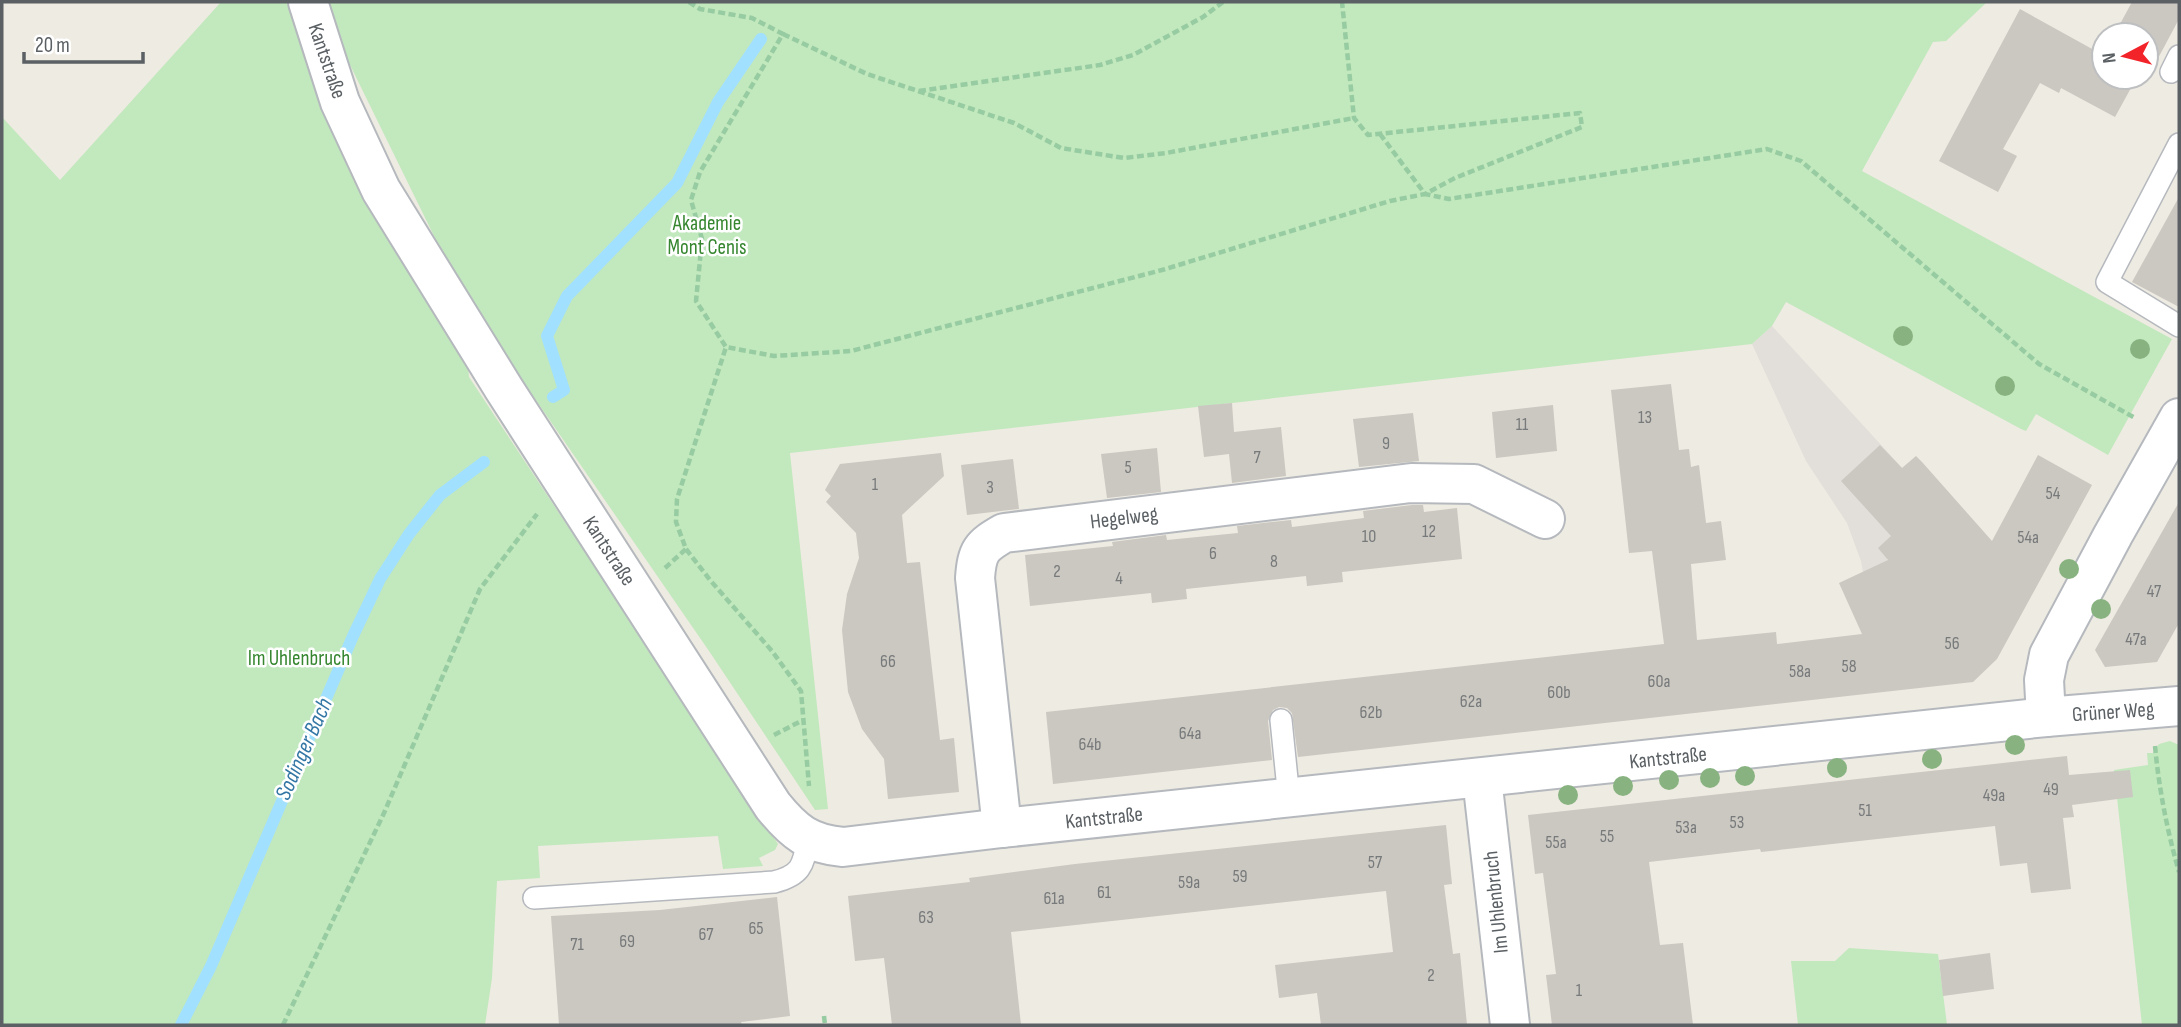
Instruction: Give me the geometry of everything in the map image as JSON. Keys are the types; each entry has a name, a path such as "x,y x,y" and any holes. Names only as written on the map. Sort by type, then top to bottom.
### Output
{"street":[{"name":"Kantstraße","path":"308,2 340,102 382,190 504,389 773,806 787,824 808,840 843,847 2046,717"},
{"path":"2046,717 2044,680 2049,655 2174,427"},
{"name":"Hegelweg","path":"1002,828 975,578 976,558 985,543 1004,533 1411,483 1474,484 1545,519"},
{"name":"Grüner Weg","path":"2046,717 2179,706"},
{"name":"Im Uhlenbruch","path":"1482,778 1510,1025"}],"lane":[{"path":"2179,144 2107,282 2179,326"},
{"path":"1281,720 1289,799"},
{"path":"534,898 774,882 795,873 804,863 808,840"}],"path":[{"path":"689,2 700,9 752,18 867,74 1014,124 1061,148 1124,158 1166,153 1354,118"},
{"path":"919,91 1100,65 1133,55 1203,17 1223,2"},
{"path":"783,34 700,173 691,200 702,239 696,301 726,347 774,356 851,351 1162,270 1390,201 1425,194 1454,178 1582,127 1580,113 1368,135 1354,118 1342,2"},
{"path":"1380,134 1425,194 1449,199 1767,149 1801,161 2039,364 2174,427"},
{"path":"726,347 677,499 676,522 687,549 710,580 772,651 801,691 810,799 808,840"},
{"path":"283,1025 384,813 480,589 531,519"},
{"path":"669,566 687,549"},
{"path":"2157,772 2168,834 2179,872"},
{"path":"824,1016 825,1025"}],"shaded area":[{"path":"1772,326 1905,471 1887,559 1892,591 1867,594 1861,561 1847,523 1806,461 1752,344"}],"green space":[{"name":"Im Uhlenbruch","path":"221,2 298,2 468,366 469,377 778,844 775,850 759,858 763,866 723,869 718,836 538,846 540,878 497,881 492,978 485,1025 2,1025 2,117 60,180"},
{"name":"Akademie Mont Cenis","path":"323,2 1987,2 1946,41 1933,42 1862,171 2172,339 2108,455 2036,414 2026,431 2021,429 1786,302 1772,326 1752,344 790,453 828,809 815,810 709,651 462,293 325,14"},
{"path":"2170,741 2179,745 2179,1025 2142,1025 2114,770 2148,765 2147,753 2153,753 2159,744"},
{"path":"1849,948 1938,954 1947,1025 1798,1025 1791,961 1835,961"}],"building":[{"path":"2132,2 2179,2 2179,19 2160,55 2160,21 2122,21"},
{"path":"2020,9 2090,48 2090,91 2129,91 2115,117 2061,88 2059,93 2040,83 2003,149 2017,156 1998,192 1939,161"},
{"path":"2179,197 2179,307 2132,282"},
{"path":"1671,384 1679,450 1689,449 1691,467 1699,465 1706,523 1721,521 1726,560 1691,564 1697,640 1776,632 1777,644 1862,634 1839,583 1888,560 1878,548 1891,536 1841,481 1880,445 1902,468 1916,456 1992,541 2038,455 2092,485 1997,659 1973,682 1298,757 1292,713 1287,708 1279,707 1273,710 1268,721 1272,760 1053,784 1046,712 1664,644 1652,551 1629,553 1611,390"},
{"path":"1232,403 1234,432 1281,427 1286,476 1232,483 1229,454 1204,457 1198,406"},
{"path":"1553,405 1557,451 1496,458 1492,412"},
{"path":"1413,413 1419,461 1359,467 1353,419"},
{"path":"1157,448 1161,492 1107,498 1101,454"},
{"path":"941,453 944,476 902,515 907,563 920,562 940,740 954,738 959,792 888,799 884,759 862,729 848,692 842,630 847,594 859,558 856,533 826,502 831,496 825,490 840,464"},
{"path":"1013,459 1019,509 967,515 961,465"},
{"path":"2179,502 2179,623 2157,662 2105,667 2095,650"},
{"path":"1423,505 1424,512 1457,508 1462,559 1342,572 1343,582 1307,586 1306,576 1186,589 1187,599 1152,603 1151,593 1030,606 1025,555 1113,546 1112,542 1166,535 1167,540 1238,533 1237,526 1291,520 1292,527 1364,518 1363,511"},
{"path":"2067,756 2069,775 2130,770 2133,797 2072,805 2074,817 2063,818 2071,889 2031,893 2027,863 2000,866 1995,826 1649,862 1660,945 1683,943 1693,1025 1552,1025 1546,975 1556,974 1543,873 1535,874 1528,815"},
{"path":"1446,825 1452,884 1444,885 1453,954 1460,953 1467,1025 1321,1025 1317,993 1279,998 1275,965 1393,952 1386,891 1011,932 1021,1025 892,1025 884,958 855,961 848,896 970,882 969,878 1075,864"},
{"path":"777,897 790,1016 741,1022 742,1025 559,1025 551,916 660,910"},
{"path":"1990,953 1994,989 1943,996 1939,960"}],"waterway":[{"path":"553,397 564,390 547,336 567,296 677,183 718,102 761,39"},
{"name":"Sodinger Bach","path":"181,1025 211,966 380,579 409,534 440,495 484,462"}]}
